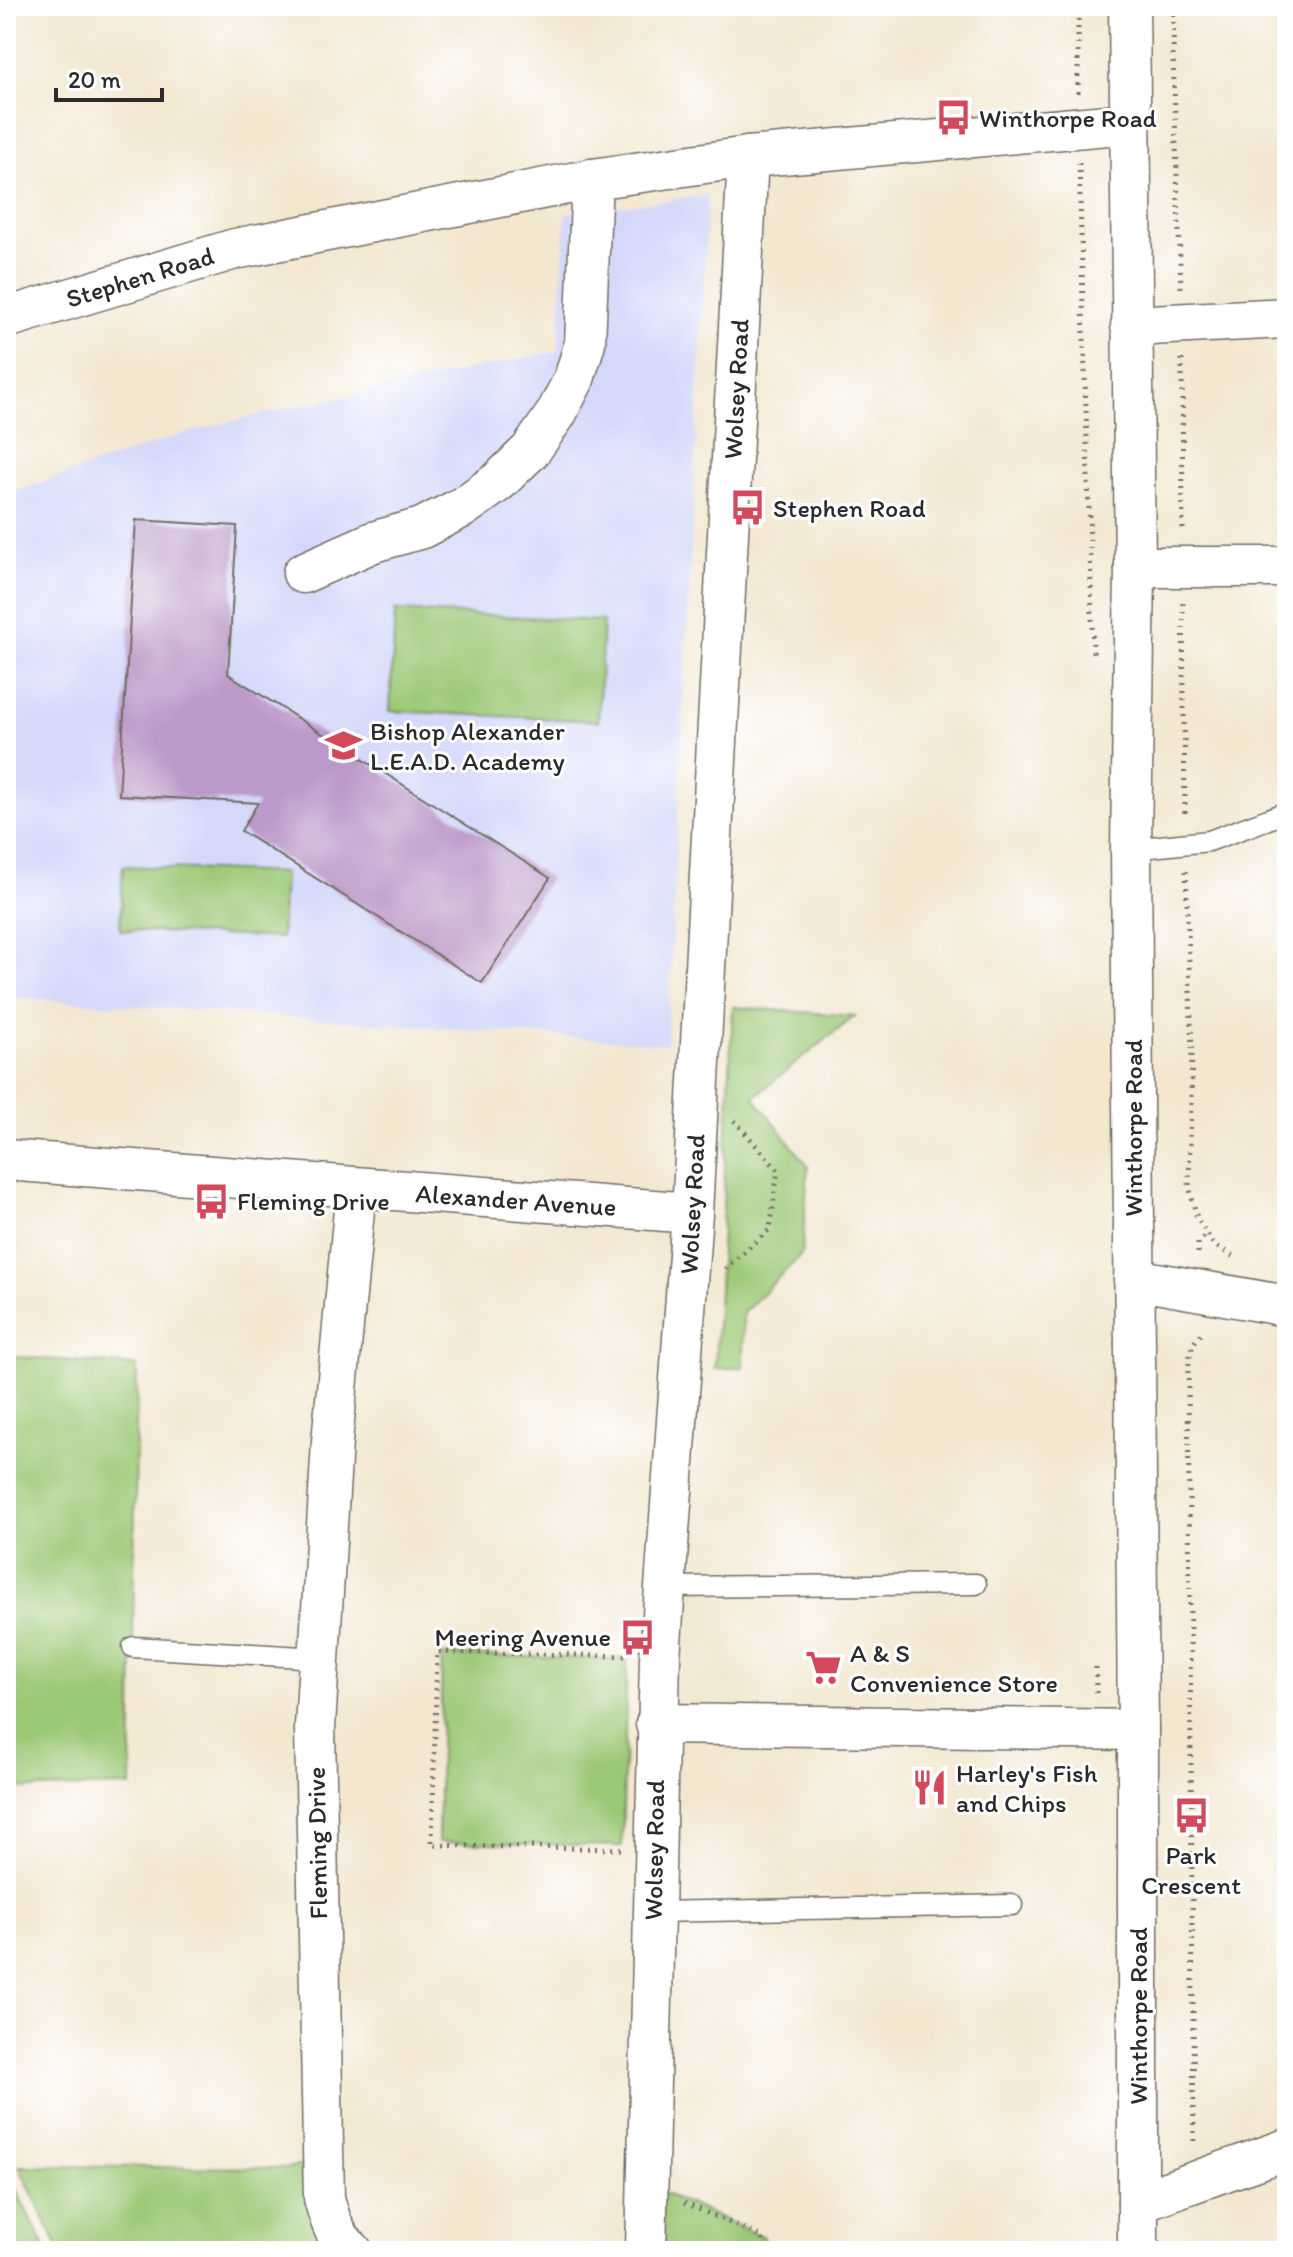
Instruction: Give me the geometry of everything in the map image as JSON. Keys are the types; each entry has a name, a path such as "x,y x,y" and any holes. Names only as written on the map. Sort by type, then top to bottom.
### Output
{"street":[{"name":"Winthorpe Road","path":"1129,6 1135,567 1131,849 1138,1730 1138,2251"},
{"name":"Stephen Road","path":"6,318 235,249 592,179 748,157 1130,123"},
{"name":"Wolsey Road","path":"646,2251 656,1724 692,1213 748,157"},
{"path":"303,573 373,542 422,528 463,507 498,482 531,450 568,391 585,343 592,179"},
{"path":"1131,326 1287,318"},
{"path":"1135,567 1287,567"},
{"name":"Alexander Avenue","path":"6,1160 692,1213"},
{"name":"Fleming Drive","path":"352,2251 339,2240 330,2223 324,2198 315,1727 332,1442 356,1189"},
{"path":"1134,1279 1287,1306"},
{"path":"656,1724 1138,1730"},
{"path":"1138,2202 1287,2149"}],"lane":[{"path":"1131,849 1209,841 1287,812"},
{"path":"666,1587 976,1584"},
{"path":"133,1647 319,1658"},
{"path":"653,1912 1012,1905"}],"path":[{"path":"1174,6 1182,323 1185,843 1192,1051 1189,1186 1197,1218 1214,1245 1239,1260"},
{"path":"686,1304 770,1229 778,1170 699,1080"},
{"path":"1194,2154 1188,1372 1191,1347 1206,1331"},
{"path":"654,1850 432,1845 437,1652 660,1657"},
{"path":"647,2186 763,2237 763,2251"}],"shaded area":[{"name":"Bishop Alexander L.E.A.D. Academy","path":"708,195 667,1044 6,997 6,495 183,434 244,418 558,351 566,213"}],"green space":[{"path":"395,611 603,621 598,721 390,711"},
{"path":"123,866 284,873 281,938 120,930"},
{"path":"733,1007 855,1016 754,1097 808,1166 802,1254 743,1313 743,1367 715,1369"},
{"path":"6,1356 137,1366 131,1786 6,1789"},
{"path":"442,1655 627,1659 622,1846 438,1842"},
{"path":"324,2162 352,2251 60,2251 19,2166 285,2168"},
{"path":"6,2171 47,2251 6,2251"},
{"path":"647,2186 763,2237 763,2251 646,2251"}],"building":[{"path":"136,520 237,526 228,674 550,878 482,983 241,831 258,803 119,795"}],"place":[{"name":"Winthorpe Road","path":"953,118"},
{"name":"Stephen Road","path":"747,508"},
{"name":"Bishop Alexander L.E.A.D. Academy","path":"344,746"},
{"name":"Fleming Drive","path":"211,1201"},
{"name":"Meering Avenue","path":"637,1637"},
{"name":"A & S Convenience Store","path":"824,1668"},
{"name":"Harley's Fish and Chips","path":"930,1788"},
{"name":"Park Crescent","path":"1191,1816"}]}
